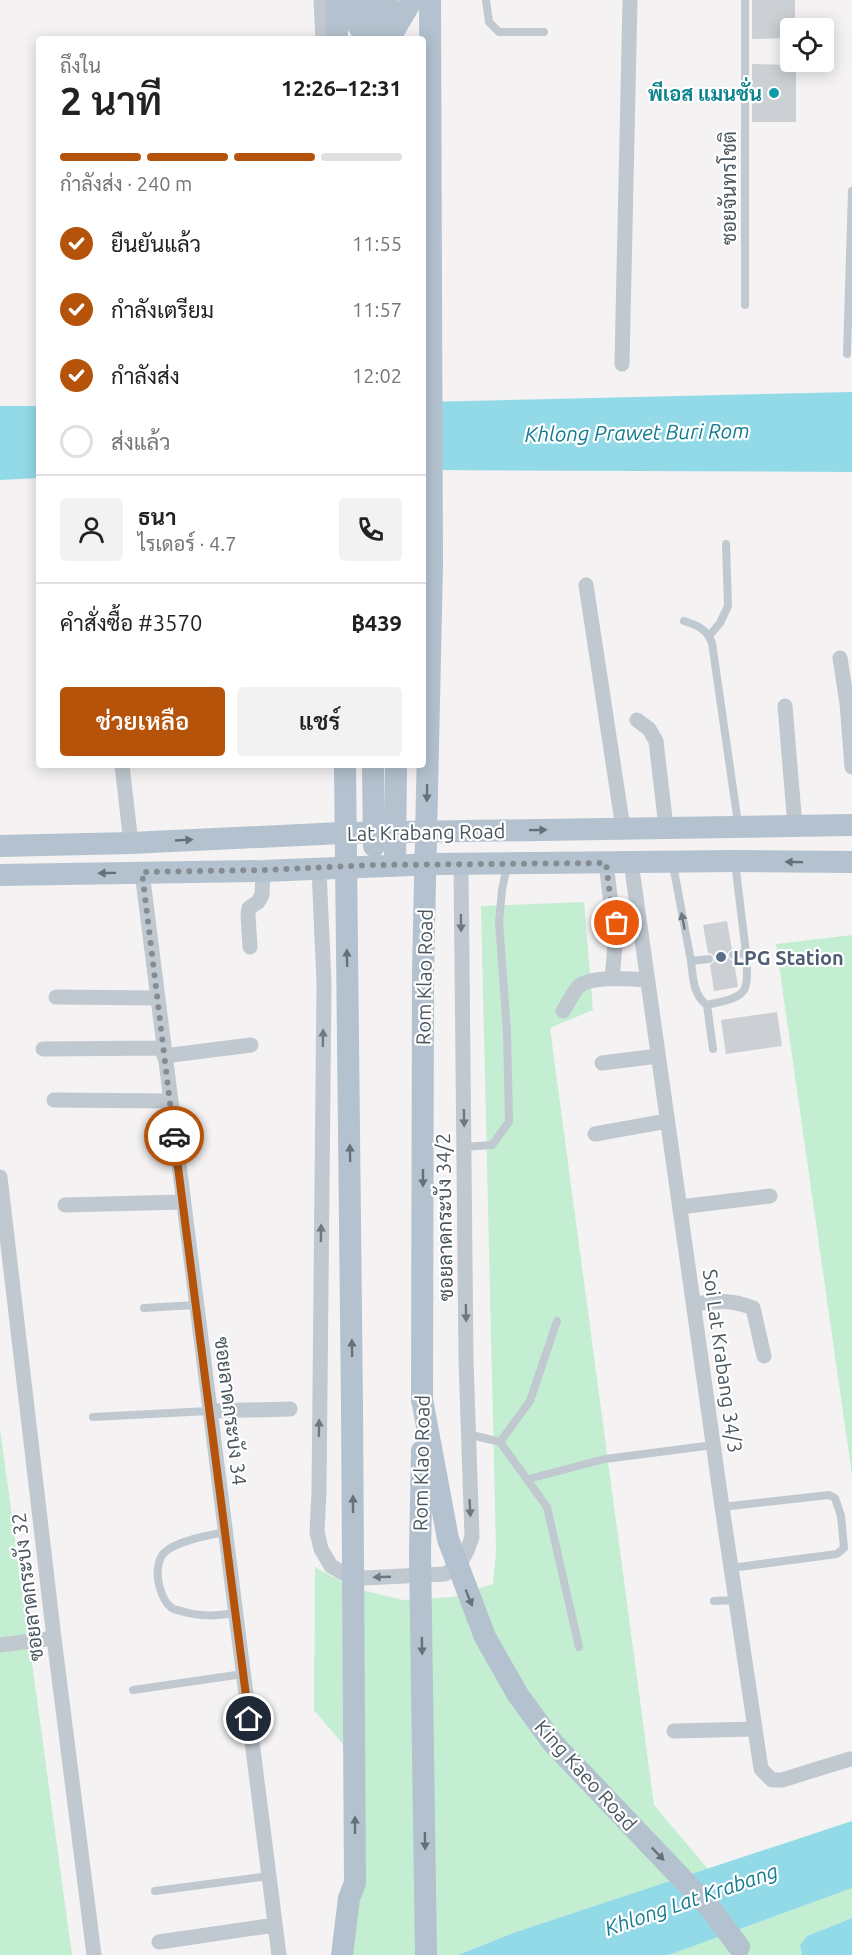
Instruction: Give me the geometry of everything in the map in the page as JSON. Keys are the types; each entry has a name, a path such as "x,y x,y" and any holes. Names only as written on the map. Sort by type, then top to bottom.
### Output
{"main road":[{"path":"344,0 365,36"},
{"path":"367,0 367,36"},
{"path":"387,0 388,36"},
{"path":"390,36 412,0"},
{"name":"Rom Klao Road","path":"426,1955 420,1553 423,1399 423,972 432,566 430,0"},
{"path":"324,1 336,36"},
{"path":"345,768 357,1955"},
{"path":"373,768 373,832 385,866"},
{"path":"385,866 396,833 396,768"},
{"name":"Lat Krabang Road","path":"0,846 131,843 373,832 852,825"},
{"name":"Lat Krabang Road","path":"0,874 319,869 507,863 852,862"},
{"name":"King Kaeo Road","path":"423,1399 448,1539 485,1637 519,1695 553,1743 710,1908 743,1955"},
{"path":"342,1955 349,1898 355,1883"}],"street":[{"path":"419,0 419,36"},
{"path":"622,364 630,0"},
{"path":"323,36 324,1"},
{"path":"586,585 623,828"},
{"path":"840,658 847,703 852,767"},
{"path":"785,706 795,826"},
{"path":"637,720 649,729 656,741 666,827"},
{"path":"122,768 131,843"},
{"name":"Soi Lat Krabang 34/3","path":"631,862 761,1769 772,1780 782,1780 850,1759"},
{"path":"606,863 612,912 617,923 612,979"},
{"name":"ซอยลาดกระบัง 34/2","path":"319,869 324,983 317,1532 321,1549 331,1566 343,1574 363,1578 445,1574 459,1565 472,1537 468,1434 461,865"},
{"path":"250,947 249,908 258,902 262,895 263,870"},
{"name":"ซอยลาดกระบัง 34","path":"142,872 156,998 279,1955"},
{"path":"617,923 639,928"},
{"path":"563,1011 578,987 588,981 647,980"},
{"path":"56,997 156,998"},
{"path":"43,1049 163,1052 252,1045"},
{"path":"602,1063 658,1056"},
{"path":"54,1100 170,1101"},
{"path":"595,1134 668,1121"},
{"name":"ซอยลาดกระบัง 32","path":"0,1177 94,1955"},
{"path":"680,1207 770,1196"},
{"path":"65,1205 183,1202"},
{"path":"694,1304 723,1300 753,1308 764,1356"},
{"path":"209,1410 290,1409"},
{"path":"0,1645 54,1638"},
{"path":"674,1731 754,1729"},
{"path":"159,1942 275,1925"}],"lane":[{"path":"486,0 489,22 499,32 544,32"},
{"name":"ซอยจันทรโชติ","path":"745,0 745,305"},
{"path":"847,354 852,191"},
{"path":"710,636 720,623 728,606 726,543"},
{"path":"684,621 700,627 710,636 712,643 738,826"},
{"path":"707,1005 731,1000 742,995 746,989 746,954 735,861"},
{"path":"672,862 694,986 699,999 707,1005 713,1049"},
{"path":"464,1147 492,1145 509,1122 507,1031 499,922 507,863"},
{"path":"733,955 746,954"},
{"path":"691,961 709,959"},
{"path":"144,1308 196,1305"},
{"path":"500,1442 530,1401 557,1321"},
{"path":"93,1417 209,1410"},
{"path":"468,1434 500,1442 547,1507 579,1647"},
{"path":"528,1479 605,1459 713,1445"},
{"path":"722,1507 829,1495 835,1498 841,1515 844,1548 837,1554 731,1568"},
{"path":"225,1532 176,1545 164,1553 158,1566 158,1581 163,1597 172,1608 195,1615 213,1616 236,1613"},
{"path":"714,1601 735,1600"},
{"path":"133,1690 243,1674"},
{"path":"155,1892 269,1876"}],"green space":[{"path":"584,902 593,1010 550,1028 654,1805 708,1869 513,1933 458,1955 336,1955 355,1883 354,1757 314,1710 315,1567 353,1588 403,1600 453,1597 493,1584 496,1551 481,906"},
{"path":"852,935 852,1475 776,944"},
{"path":"0,1429 72,1955 0,1955"},
{"path":"852,1888 852,1918 807,1936 800,1945 802,1955 669,1955"}],"water":[{"name":"Khlong Prawet Buri Rom","path":"852,392 852,472 426,470 426,402"},
{"path":"0,406 36,406 36,478 0,480"},
{"name":"Khlong Lat Krabang","path":"852,1821 852,1888 669,1955 458,1955 513,1933"},
{"path":"852,1918 852,1955 802,1955 800,1945 807,1936"}],"building":[{"path":"752,0 795,0 795,18 780,18 780,38 752,39"},
{"name":"พีเอส แมนชั่น","path":"752,64 780,65 780,72 796,72 796,122 752,122"},
{"name":"LPG Station","path":"727,921 732,949 727,956 734,961 738,987 714,991 710,965 715,958 708,953 703,925"},
{"path":"777,1012 782,1046 726,1054 721,1020"}],"way so far":[{"path":"174,1136 142,872 319,869 375,865 606,863 612,912 617,923"}],"place":[{"name":"พีเอส แมนชั่น","path":"774,93"},
{"name":"LPG Station","path":"721,957"}],"route":[{"path":"174,1136 249,1719"}]}
